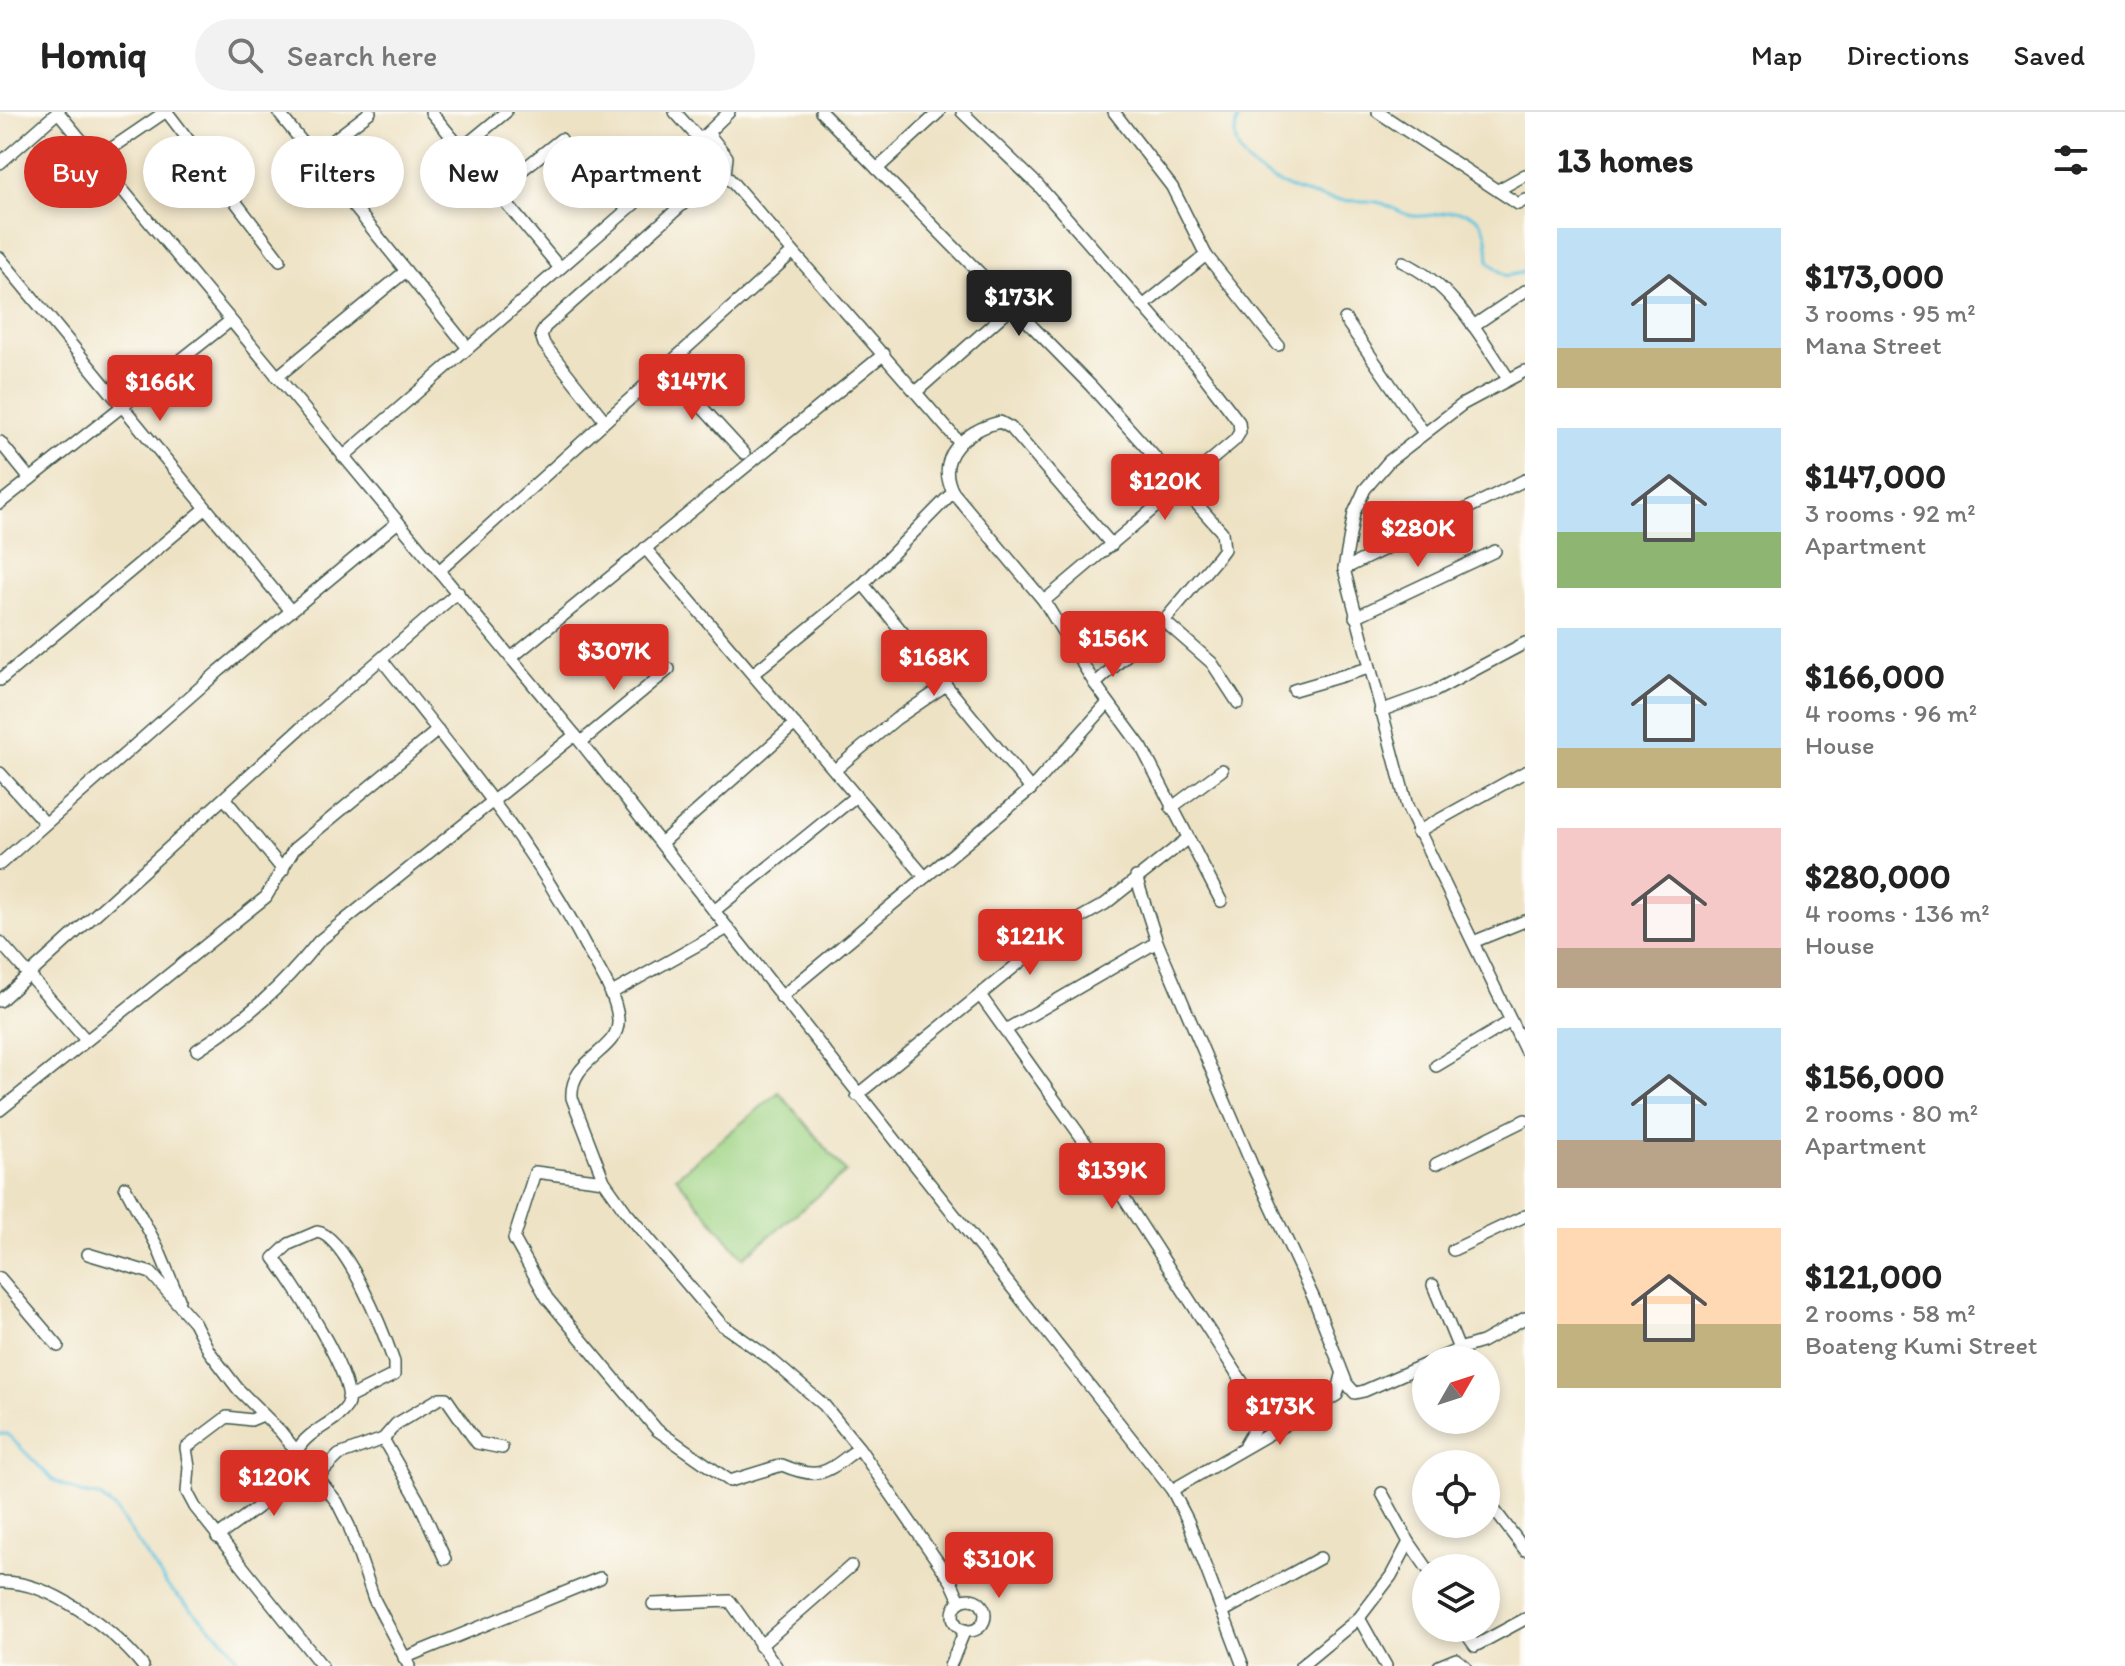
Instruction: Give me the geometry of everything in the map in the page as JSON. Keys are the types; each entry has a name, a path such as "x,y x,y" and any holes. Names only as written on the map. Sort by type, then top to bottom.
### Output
{"street":[{"path":"0,163 58,112 77,136"},
{"path":"127,138 166,112 280,260"},
{"path":"278,112 298,136"},
{"path":"339,136 370,112"},
{"path":"431,112 450,136"},
{"path":"477,136 506,112"},
{"path":"675,112 703,136"},
{"path":"705,136 729,112"},
{"path":"821,112 1013,306 1222,532 1224,549 1164,621 1095,684"},
{"path":"877,169 939,112"},
{"path":"962,112 1038,185 1239,422 1240,432 1235,440 1044,601"},
{"path":"1114,112 1172,187 1206,255 1278,345"},
{"path":"1378,112 1518,204 1525,200"},
{"path":"527,166 543,153"},
{"path":"1498,190 1525,175"},
{"path":"730,180 959,442"},
{"path":"127,196 578,739 1172,1490 1188,1521 1243,1666"},
{"path":"356,208 468,348"},
{"path":"510,208 559,267"},
{"path":"343,457 625,208"},
{"path":"605,421 544,344 541,335 545,327 678,208"},
{"path":"439,571 792,253"},
{"path":"1143,306 1206,255"},
{"path":"0,258 291,611"},
{"path":"1403,262 1424,272 1448,292 1508,378"},
{"path":"277,377 406,271"},
{"path":"1473,326 1525,291"},
{"path":"916,392 1013,306"},
{"path":"1345,319 1424,433"},
{"path":"0,503 230,321"},
{"path":"511,658 884,354"},
{"path":"665,367 744,453"},
{"path":"1525,371 1463,404 1389,461 1365,489 1350,527 1344,569 1395,773 1417,832 1525,1050"},
{"path":"1112,545 1011,428 1000,422 984,426 959,442 946,460 946,479 953,492 1044,601 1095,684 1142,748 1221,901"},
{"path":"0,442 30,479"},
{"path":"1344,569 1524,482"},
{"path":"754,673 863,584 953,492"},
{"path":"0,680 205,509"},
{"path":"0,864 398,522"},
{"path":"645,548 925,877"},
{"path":"1355,617 1495,551"},
{"path":"863,584 1031,789"},
{"path":"0,1001 458,592"},
{"path":"1164,621 1212,663 1238,703"},
{"path":"1380,711 1435,691 1525,643"},
{"path":"382,660 493,800 548,877 610,994 618,1019 617,1032 574,1074 571,1085 572,1098 604,1181 722,1325 815,1396 859,1448 951,1581 960,1601 953,1618 965,1630"},
{"path":"1294,690 1369,668"},
{"path":"197,1050 250,1015 291,976 319,941 493,800 669,669"},
{"path":"835,770 896,719 946,685"},
{"path":"781,997 1031,789 1108,703"},
{"path":"661,843 795,724"},
{"path":"0,1110 266,897 294,849 438,730"},
{"path":"1171,808 1222,770"},
{"path":"1417,832 1525,772"},
{"path":"0,773 45,823"},
{"path":"714,911 856,796"},
{"path":"225,799 283,870"},
{"path":"857,1095 1062,928 1105,904 1187,839"},
{"path":"1136,877 1157,942 1252,1165 1314,1299 1342,1374 1355,1393 1412,1370"},
{"path":"1473,942 1525,921"},
{"path":"610,994 728,928"},
{"path":"0,942 86,1040"},
{"path":"1007,1029 1157,942"},
{"path":"980,995 1114,1183 1263,1414"},
{"path":"1436,1066 1511,1021"},
{"path":"1436,1164 1525,1120"},
{"path":"604,1181 535,1172 514,1239 547,1298 657,1430 730,1481 782,1465 806,1475 819,1476 859,1448"},
{"path":"125,1187 157,1246 182,1307 209,1351 297,1451 349,1526 374,1599 406,1662 600,1578"},
{"path":"1453,1250 1525,1216"},
{"path":"297,1451 306,1435 347,1405 349,1389 338,1363 274,1258 289,1244 317,1232 328,1235 357,1276 394,1362 394,1375 348,1398"},
{"path":"88,1254 151,1273 182,1307"},
{"path":"0,1278 58,1346"},
{"path":"1433,1285 1458,1346"},
{"path":"1469,1346 1525,1318"},
{"path":"1172,1490 1337,1395 1342,1374"},
{"path":"217,1537 339,1455 383,1439 396,1424 446,1398 477,1443 502,1448"},
{"path":"1263,1414 1298,1416"},
{"path":"1243,1448 1263,1414"},
{"path":"263,1415 251,1420 227,1417 184,1451 189,1467 189,1497 217,1537 322,1666"},
{"path":"383,1439 445,1559"},
{"path":"1382,1493 1417,1554"},
{"path":"1500,1517 1525,1550"},
{"path":"1301,1666 1359,1618 1391,1576 1409,1542"},
{"path":"1222,1612 1320,1558"},
{"path":"759,1666 763,1650 851,1566"},
{"path":"0,1582 23,1584 65,1601 143,1666"},
{"path":"653,1604 730,1601 776,1666"},
{"path":"960,1601 977,1601 985,1612 978,1628 965,1630"},
{"path":"1359,1618 1386,1666"},
{"path":"1439,1666 1460,1662 1475,1646 1525,1619"},
{"path":"950,1666 965,1630"},
{"path":"1472,1642 1475,1646"}],"green space":[{"path":"779,1092 846,1172 743,1258 676,1177"}],"waterway":[{"path":"1241,112 1235,131 1238,148 1248,163 1263,175 1301,192 1338,200 1376,202 1410,215 1468,214 1483,226 1489,262 1506,276 1525,272"},
{"path":"0,1434 7,1434 53,1480 80,1493 99,1496 115,1509 169,1588 228,1644 241,1666"}]}
